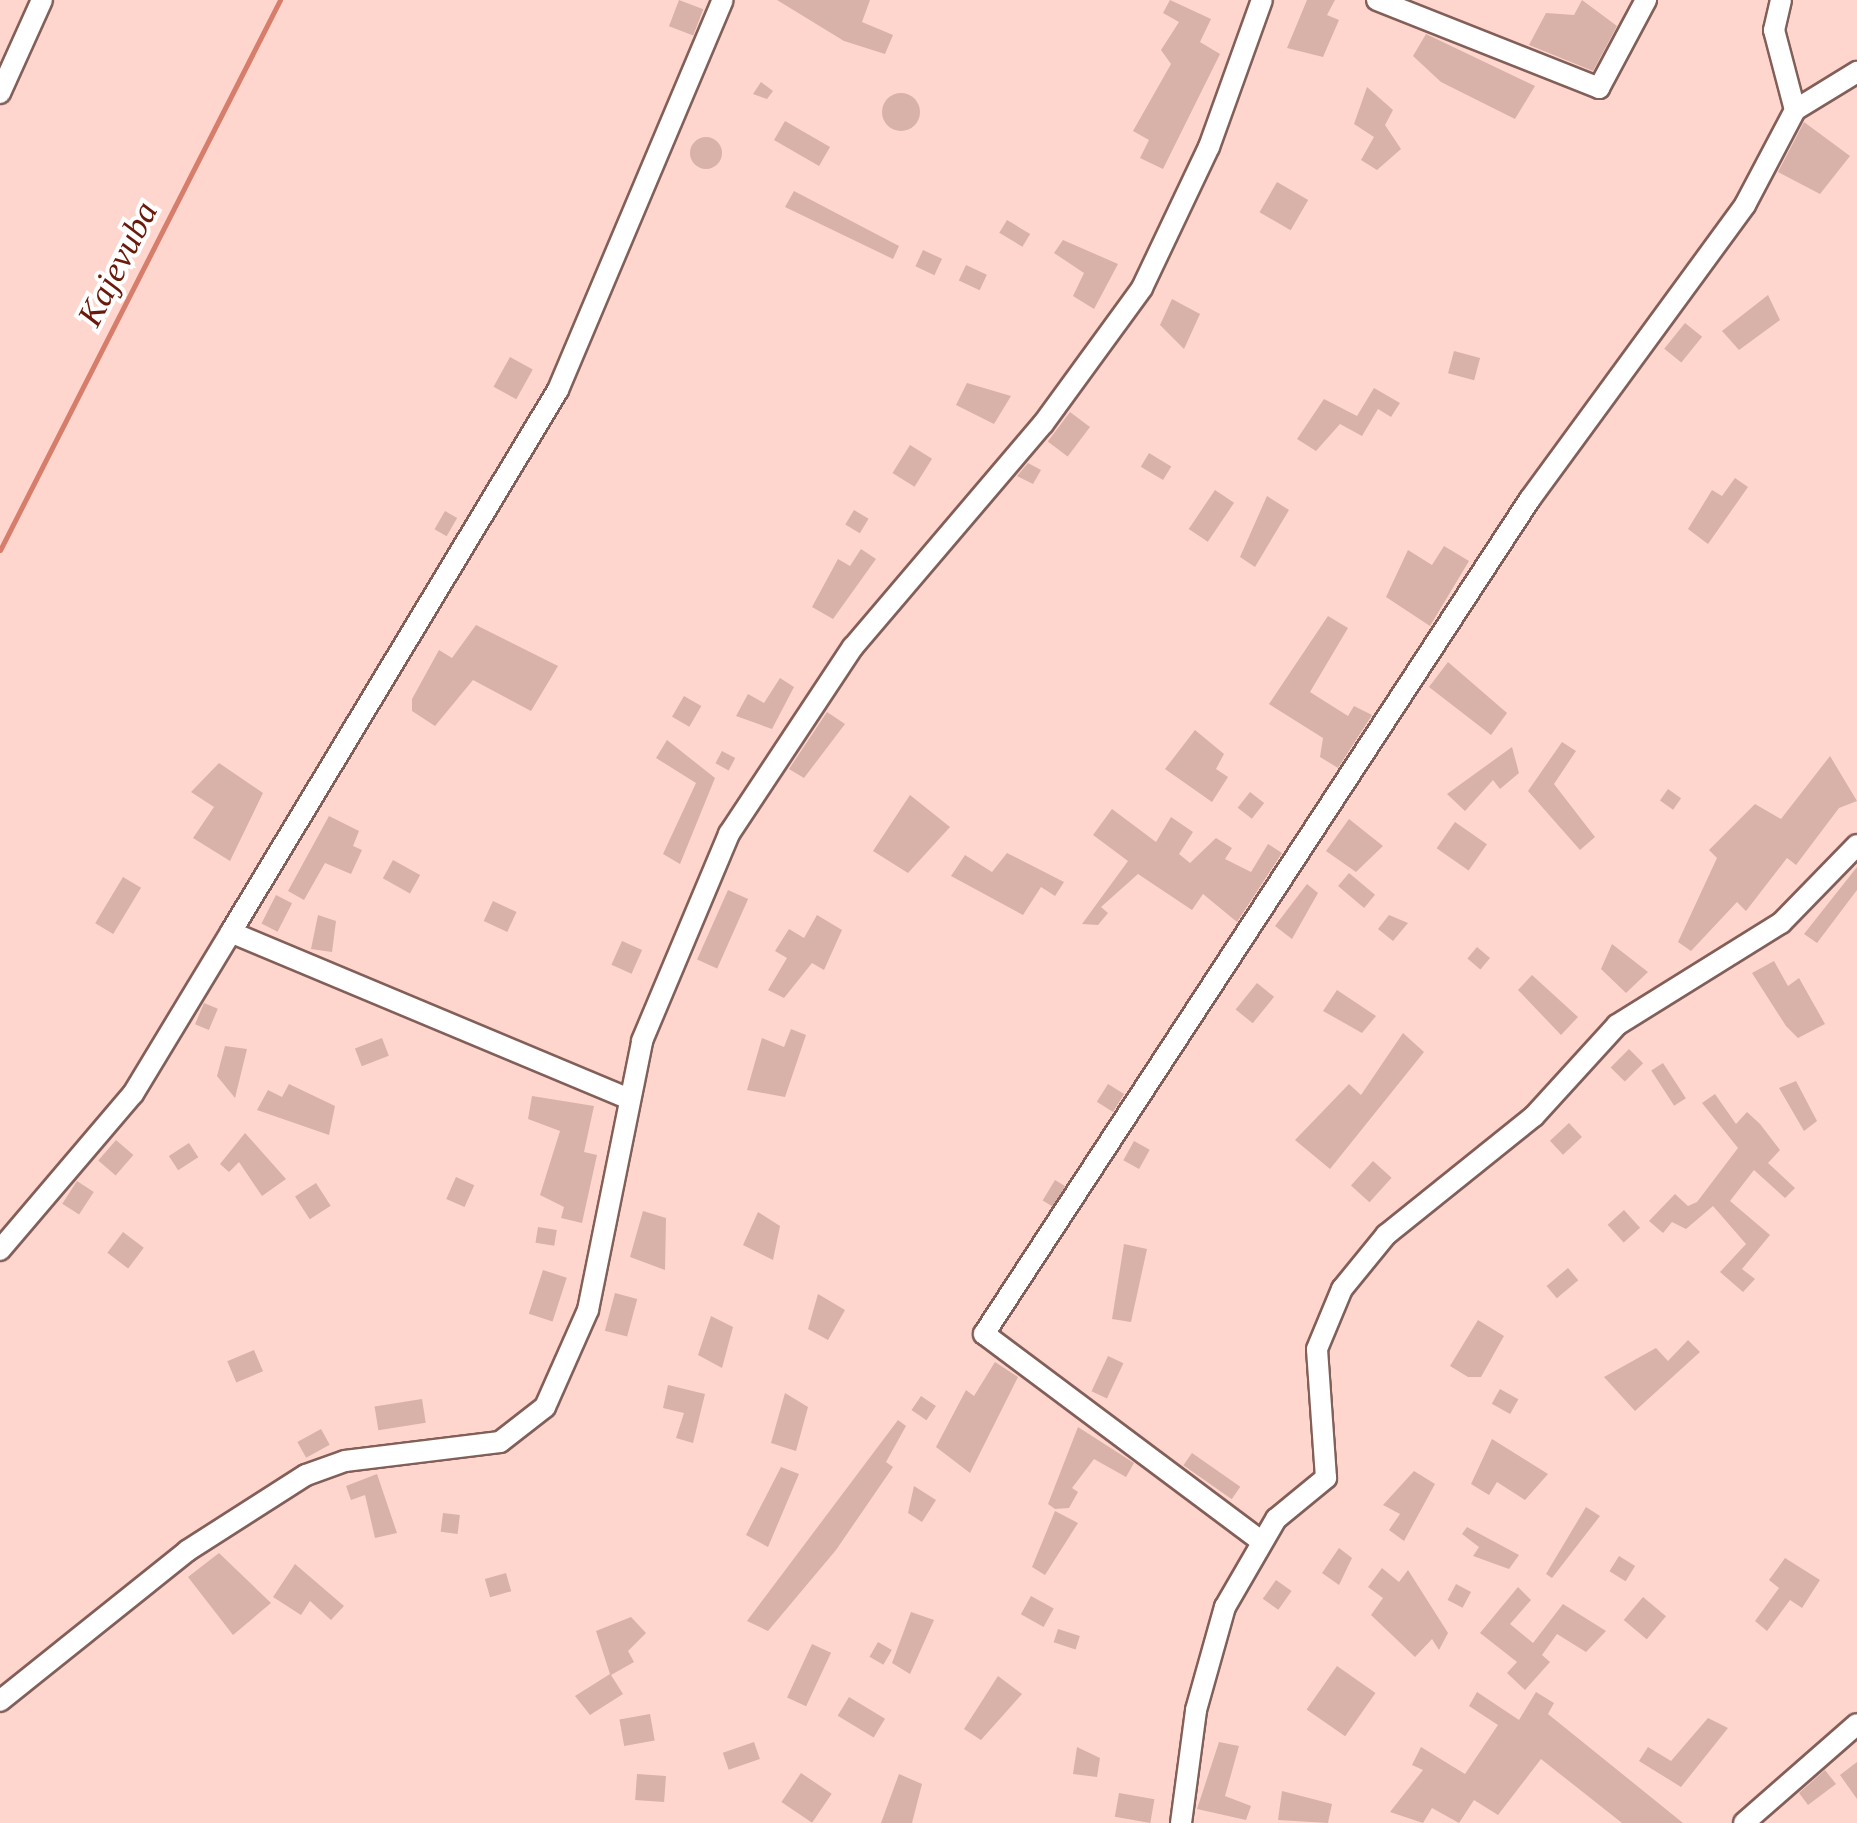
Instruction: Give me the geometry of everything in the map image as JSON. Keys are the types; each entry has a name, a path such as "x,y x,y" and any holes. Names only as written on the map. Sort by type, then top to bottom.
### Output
{"street":[{"path":"0,93 42,0"},
{"path":"0,1250 133,1094 558,390 723,0"},
{"path":"0,1701 187,1551 306,1475 345,1461 500,1442 530,1424 588,1310 627,1098 660,985 758,783 853,647 1043,424 1142,288 1209,146 1262,0"},
{"path":"1377,0 1599,88 1646,0"},
{"path":"1782,0 1774,30 1795,110"},
{"path":"1262,1540 984,1334 1530,499 1745,205 1795,110 1857,72"},
{"path":"1181,1823 1208,1662 1262,1540 1326,1478 1317,1349 1364,1258 1534,1116 1617,1025 1781,924 1857,845"},
{"path":"231,932 627,1098"},
{"path":"1744,1823 1857,1724"}],"building":[{"path":"679,0 703,9 693,35 669,26"},
{"path":"777,0 870,0 862,22 893,35 885,54 844,41"},
{"path":"1170,0 1211,19 1200,42 1220,54 1163,169 1140,158 1149,140 1133,131 1171,64 1161,50 1179,22 1163,13"},
{"path":"1307,0 1335,0 1327,15 1339,20 1323,57 1287,48"},
{"path":"1582,0 1617,26 1593,71 1529,45 1546,13 1574,15"},
{"path":"1426,34 1535,86 1515,119 1441,82 1413,56"},
{"path":"761,82 773,91 767,99 753,94"},
{"path":"1367,87 1393,110 1385,125 1401,149 1377,170 1361,160 1374,137 1354,124"},
{"path":"901,93 914,99 920,112 914,125 901,131 888,125 882,112 888,99"},
{"path":"785,121 830,147 819,166 774,140"},
{"path":"1804,122 1850,156 1820,194 1778,172"},
{"path":"706,137 718,141 722,153 718,165 706,169 694,165 690,153 694,141"},
{"path":"1277,182 1308,200 1291,230 1260,212"},
{"path":"794,191 899,246 893,259 785,207"},
{"path":"1007,220 1030,234 1022,247 999,233"},
{"path":"1063,240 1118,264 1094,309 1073,296 1084,273 1054,253"},
{"path":"923,250 942,259 934,275 915,266"},
{"path":"966,265 987,275 980,290 959,280"},
{"path":"1768,295 1780,320 1739,350 1722,331"},
{"path":"1172,299 1200,314 1184,349 1160,325"},
{"path":"1685,323 1702,337 1681,362 1664,349"},
{"path":"1454,351 1480,358 1474,380 1448,373"},
{"path":"510,357 533,370 516,399 494,387"},
{"path":"967,383 1011,396 994,424 956,405"},
{"path":"1374,388 1400,403 1391,417 1378,409 1362,436 1340,424 1316,451 1297,439 1324,399 1357,416"},
{"path":"1070,412 1090,427 1068,457 1048,442"},
{"path":"910,445 932,459 915,487 893,473"},
{"path":"1149,453 1171,466 1163,480 1141,467"},
{"path":"1028,463 1041,470 1033,484 1017,476"},
{"path":"1735,478 1748,487 1708,544 1688,529 1712,490 1722,496"},
{"path":"1215,490 1234,503 1208,542 1189,529"},
{"path":"1267,496 1289,510 1255,567 1240,557"},
{"path":"854,510 869,519 860,533 845,525"},
{"path":"445,511 457,518 447,536 434,529"},
{"path":"1444,546 1469,561 1430,626 1386,597 1408,550 1432,565"},
{"path":"861,549 876,559 833,619 812,607 838,559 850,566"},
{"path":"1328,616 1348,628 1310,692 1348,716 1354,706 1372,715 1338,768 1320,757 1323,738 1269,704"},
{"path":"476,625 558,666 531,711 473,680 435,726 412,711 412,699 439,650 452,658"},
{"path":"1448,662 1507,713 1491,735 1429,687"},
{"path":"780,678 794,687 772,729 736,716 748,694 764,703"},
{"path":"684,696 701,706 689,727 672,717"},
{"path":"827,712 845,724 804,778 789,769"},
{"path":"1195,730 1224,754 1216,769 1228,777 1212,802 1165,769"},
{"path":"667,740 715,778 680,864 663,854 696,783 656,758"},
{"path":"1562,742 1576,751 1554,784 1595,837 1580,850 1528,791"},
{"path":"1512,747 1519,773 1500,789 1493,780 1465,811 1447,794"},
{"path":"722,751 735,758 729,770 715,763"},
{"path":"1830,756 1857,801 1839,808 1796,865 1787,858 1746,911 1737,902 1691,951 1678,942 1717,858 1709,850 1755,804 1781,819"},
{"path":"219,763 263,793 230,861 193,838 214,807 191,792"},
{"path":"1668,789 1681,798 1673,810 1660,800"},
{"path":"1250,792 1264,803 1252,819 1238,808"},
{"path":"910,795 950,827 908,873 873,851"},
{"path":"1112,809 1156,842 1171,817 1193,832 1179,854 1190,863 1216,838 1232,848 1225,859 1251,872 1268,844 1282,853 1237,922 1203,894 1192,910 1138,874 1101,907 1108,913 1098,925 1082,924 1128,861 1093,835"},
{"path":"329,816 359,831 353,846 362,850 351,874 325,863 304,900 288,891"},
{"path":"1349,819 1383,846 1356,872 1326,851"},
{"path":"1455,822 1487,844 1469,871 1437,848"},
{"path":"1007,853 1064,882 1055,896 1041,887 1023,915 951,876 965,855 992,872"},
{"path":"393,860 420,875 410,893 383,878"},
{"path":"1857,867 1857,890 1817,943 1804,934"},
{"path":"1349,873 1375,895 1364,908 1338,886"},
{"path":"123,877 141,888 113,934 95,923"},
{"path":"1307,884 1318,893 1292,939 1275,926"},
{"path":"728,890 748,899 717,968 697,959"},
{"path":"276,895 292,903 278,932 261,924"},
{"path":"493,901 517,912 507,932 484,921"},
{"path":"318,915 336,921 332,952 311,949"},
{"path":"817,915 842,930 824,970 812,963 784,998 768,990 787,958 775,951 789,929 804,938"},
{"path":"1389,915 1408,923 1393,941 1378,929"},
{"path":"622,941 642,950 632,974 611,965"},
{"path":"1612,944 1648,972 1626,993 1601,969"},
{"path":"1477,947 1490,958 1480,969 1467,958"},
{"path":"1774,961 1788,986 1799,978 1825,1024 1798,1038 1786,1026 1752,973"},
{"path":"1532,975 1578,1017 1561,1035 1518,990"},
{"path":"1257,983 1274,997 1253,1023 1236,1009"},
{"path":"1337,990 1376,1016 1362,1033 1323,1011"},
{"path":"204,1003 218,1009 209,1030 195,1024"},
{"path":"791,1029 806,1035 785,1097 747,1090 762,1038 784,1047"},
{"path":"1403,1033 1424,1052 1330,1169 1295,1140 1349,1084 1361,1095"},
{"path":"382,1038 389,1056 362,1066 355,1048"},
{"path":"225,1046 247,1049 235,1098 217,1076"},
{"path":"1629,1049 1643,1063 1625,1082 1611,1067"},
{"path":"1663,1063 1686,1098 1674,1106 1651,1071"},
{"path":"1796,1081 1817,1121 1804,1131 1779,1088"},
{"path":"289,1084 335,1106 329,1135 257,1110 268,1090 282,1097"},
{"path":"1108,1084 1124,1094 1113,1112 1097,1102"},
{"path":"1715,1094 1736,1124 1747,1112 1760,1124 1780,1150 1768,1163 1795,1188 1785,1198 1754,1170 1730,1201 1770,1235 1742,1269 1755,1279 1743,1292 1720,1272 1746,1244 1713,1206 1686,1229 1672,1222 1663,1233 1649,1221 1675,1194 1688,1206 1697,1202 1738,1148 1702,1103"},
{"path":"532,1096 594,1106 584,1152 597,1155 582,1223 561,1218 564,1207 540,1195 560,1131 528,1119"},
{"path":"1569,1123 1582,1137 1563,1155 1550,1141"},
{"path":"245,1133 286,1179 262,1196 239,1162 229,1172 220,1164"},
{"path":"116,1140 133,1155 116,1175 98,1160"},
{"path":"1134,1141 1150,1150 1139,1169 1123,1160"},
{"path":"189,1143 198,1157 178,1170 169,1156"},
{"path":"1373,1161 1392,1178 1369,1202 1351,1186"},
{"path":"456,1177 474,1185 465,1207 446,1199"},
{"path":"1055,1180 1065,1186 1053,1207 1043,1201"},
{"path":"77,1181 94,1192 79,1215 62,1204"},
{"path":"316,1183 331,1206 310,1219 295,1197"},
{"path":"1624,1210 1640,1228 1624,1243 1608,1225"},
{"path":"643,1211 666,1218 665,1270 630,1257"},
{"path":"758,1212 780,1226 773,1260 743,1245"},
{"path":"538,1227 557,1230 554,1246 535,1243"},
{"path":"123,1232 144,1248 128,1268 107,1253"},
{"path":"1124,1244 1147,1249 1131,1322 1112,1319"},
{"path":"1568,1268 1578,1280 1557,1298 1547,1286"},
{"path":"543,1270 567,1278 553,1321 529,1314"},
{"path":"615,1293 637,1299 627,1337 605,1331"},
{"path":"818,1294 845,1310 828,1340 808,1329"},
{"path":"711,1316 733,1327 722,1368 698,1355"},
{"path":"1478,1320 1504,1336 1481,1377 1468,1377 1450,1366"},
{"path":"1688,1340 1700,1352 1635,1411 1604,1377 1656,1348 1668,1361"},
{"path":"254,1350 263,1371 236,1383 227,1361"},
{"path":"1108,1356 1123,1363 1107,1399 1092,1391"},
{"path":"995,1362 1018,1377 970,1473 936,1447 966,1390 974,1396"},
{"path":"668,1385 705,1394 693,1443 676,1438 684,1413 663,1408"},
{"path":"1500,1389 1518,1399 1510,1414 1492,1404"},
{"path":"785,1393 808,1407 796,1451 771,1443"},
{"path":"921,1396 936,1406 926,1420 911,1410"},
{"path":"422,1399 426,1423 378,1430 375,1407"},
{"path":"898,1420 906,1426 886,1462 893,1467 836,1550 768,1631 747,1621"},
{"path":"1078,1427 1134,1463 1126,1477 1094,1459 1072,1488 1078,1492 1069,1508 1055,1509 1048,1504"},
{"path":"321,1429 330,1445 306,1458 297,1442"},
{"path":"1492,1439 1548,1474 1525,1500 1497,1482 1489,1495 1471,1484"},
{"path":"1192,1453 1240,1487 1232,1499 1183,1465"},
{"path":"781,1467 799,1474 768,1547 746,1535"},
{"path":"1414,1471 1435,1484 1404,1541 1389,1530 1400,1514 1383,1505"},
{"path":"377,1474 397,1533 375,1538 365,1495 351,1500 346,1486"},
{"path":"914,1486 936,1500 922,1522 908,1513"},
{"path":"1586,1507 1600,1516 1552,1578 1546,1574"},
{"path":"1055,1511 1078,1523 1045,1575 1032,1567"},
{"path":"443,1513 460,1515 458,1534 441,1532"},
{"path":"1467,1527 1519,1555 1509,1569 1473,1556 1479,1547 1462,1534"},
{"path":"1339,1548 1352,1558 1339,1585 1322,1573"},
{"path":"219,1553 271,1603 233,1635 188,1577"},
{"path":"1619,1556 1635,1566 1626,1581 1609,1571"},
{"path":"1785,1558 1820,1580 1802,1608 1790,1600 1767,1631 1755,1621 1779,1588 1769,1580"},
{"path":"295,1564 344,1606 331,1620 310,1601 301,1615 273,1597"},
{"path":"1382,1568 1399,1582 1408,1570 1448,1633 1439,1650 1432,1639 1415,1657 1371,1615 1383,1598 1368,1587"},
{"path":"506,1573 511,1591 490,1597 485,1579"},
{"path":"1276,1580 1292,1591 1278,1610 1263,1599"},
{"path":"1456,1584 1471,1592 1463,1608 1448,1600"},
{"path":"1518,1587 1531,1600 1510,1624 1533,1643 1563,1604 1606,1631 1586,1652 1557,1634 1542,1655 1550,1662 1525,1690 1507,1673 1517,1662 1480,1633"},
{"path":"1031,1596 1054,1609 1044,1627 1021,1614"},
{"path":"1643,1597 1666,1616 1647,1639 1624,1620"},
{"path":"911,1612 934,1620 910,1674 892,1663"},
{"path":"631,1617 646,1633 628,1651 634,1662 611,1675 623,1694 590,1715 575,1696 610,1674 596,1631"},
{"path":"1058,1629 1080,1636 1076,1649 1054,1642"},
{"path":"878,1642 892,1650 883,1665 870,1657"},
{"path":"812,1644 831,1653 806,1706 787,1697"},
{"path":"1337,1666 1376,1693 1345,1736 1307,1709"},
{"path":"998,1676 1022,1694 981,1740 964,1729"},
{"path":"1477,1692 1519,1720 1536,1692 1554,1703 1548,1714 1683,1823 1622,1823 1541,1759 1498,1815 1474,1800 1459,1823 1432,1808 1423,1823 1390,1812 1423,1770 1412,1765 1421,1747 1465,1774 1498,1725 1469,1706"},
{"path":"849,1697 885,1719 874,1737 838,1716"},
{"path":"650,1714 655,1741 624,1746 619,1719"},
{"path":"1708,1718 1728,1728 1681,1787 1639,1761 1648,1747 1671,1761"},
{"path":"754,1742 760,1759 729,1770 723,1753"},
{"path":"1219,1742 1239,1746 1225,1796 1251,1806 1246,1820 1197,1809"},
{"path":"1077,1747 1100,1758 1097,1777 1073,1774"},
{"path":"1857,1762 1857,1799 1840,1775"},
{"path":"1825,1770 1836,1784 1808,1805 1799,1793"},
{"path":"801,1773 832,1794 812,1823 781,1802"},
{"path":"637,1774 666,1776 664,1802 635,1800"},
{"path":"899,1774 922,1784 912,1823 881,1823"},
{"path":"1282,1791 1332,1804 1328,1823 1278,1820"},
{"path":"1119,1793 1154,1799 1150,1823 1115,1817"}],"waterway":[{"name":"Kajevuba","path":"0,550 280,0"}]}
